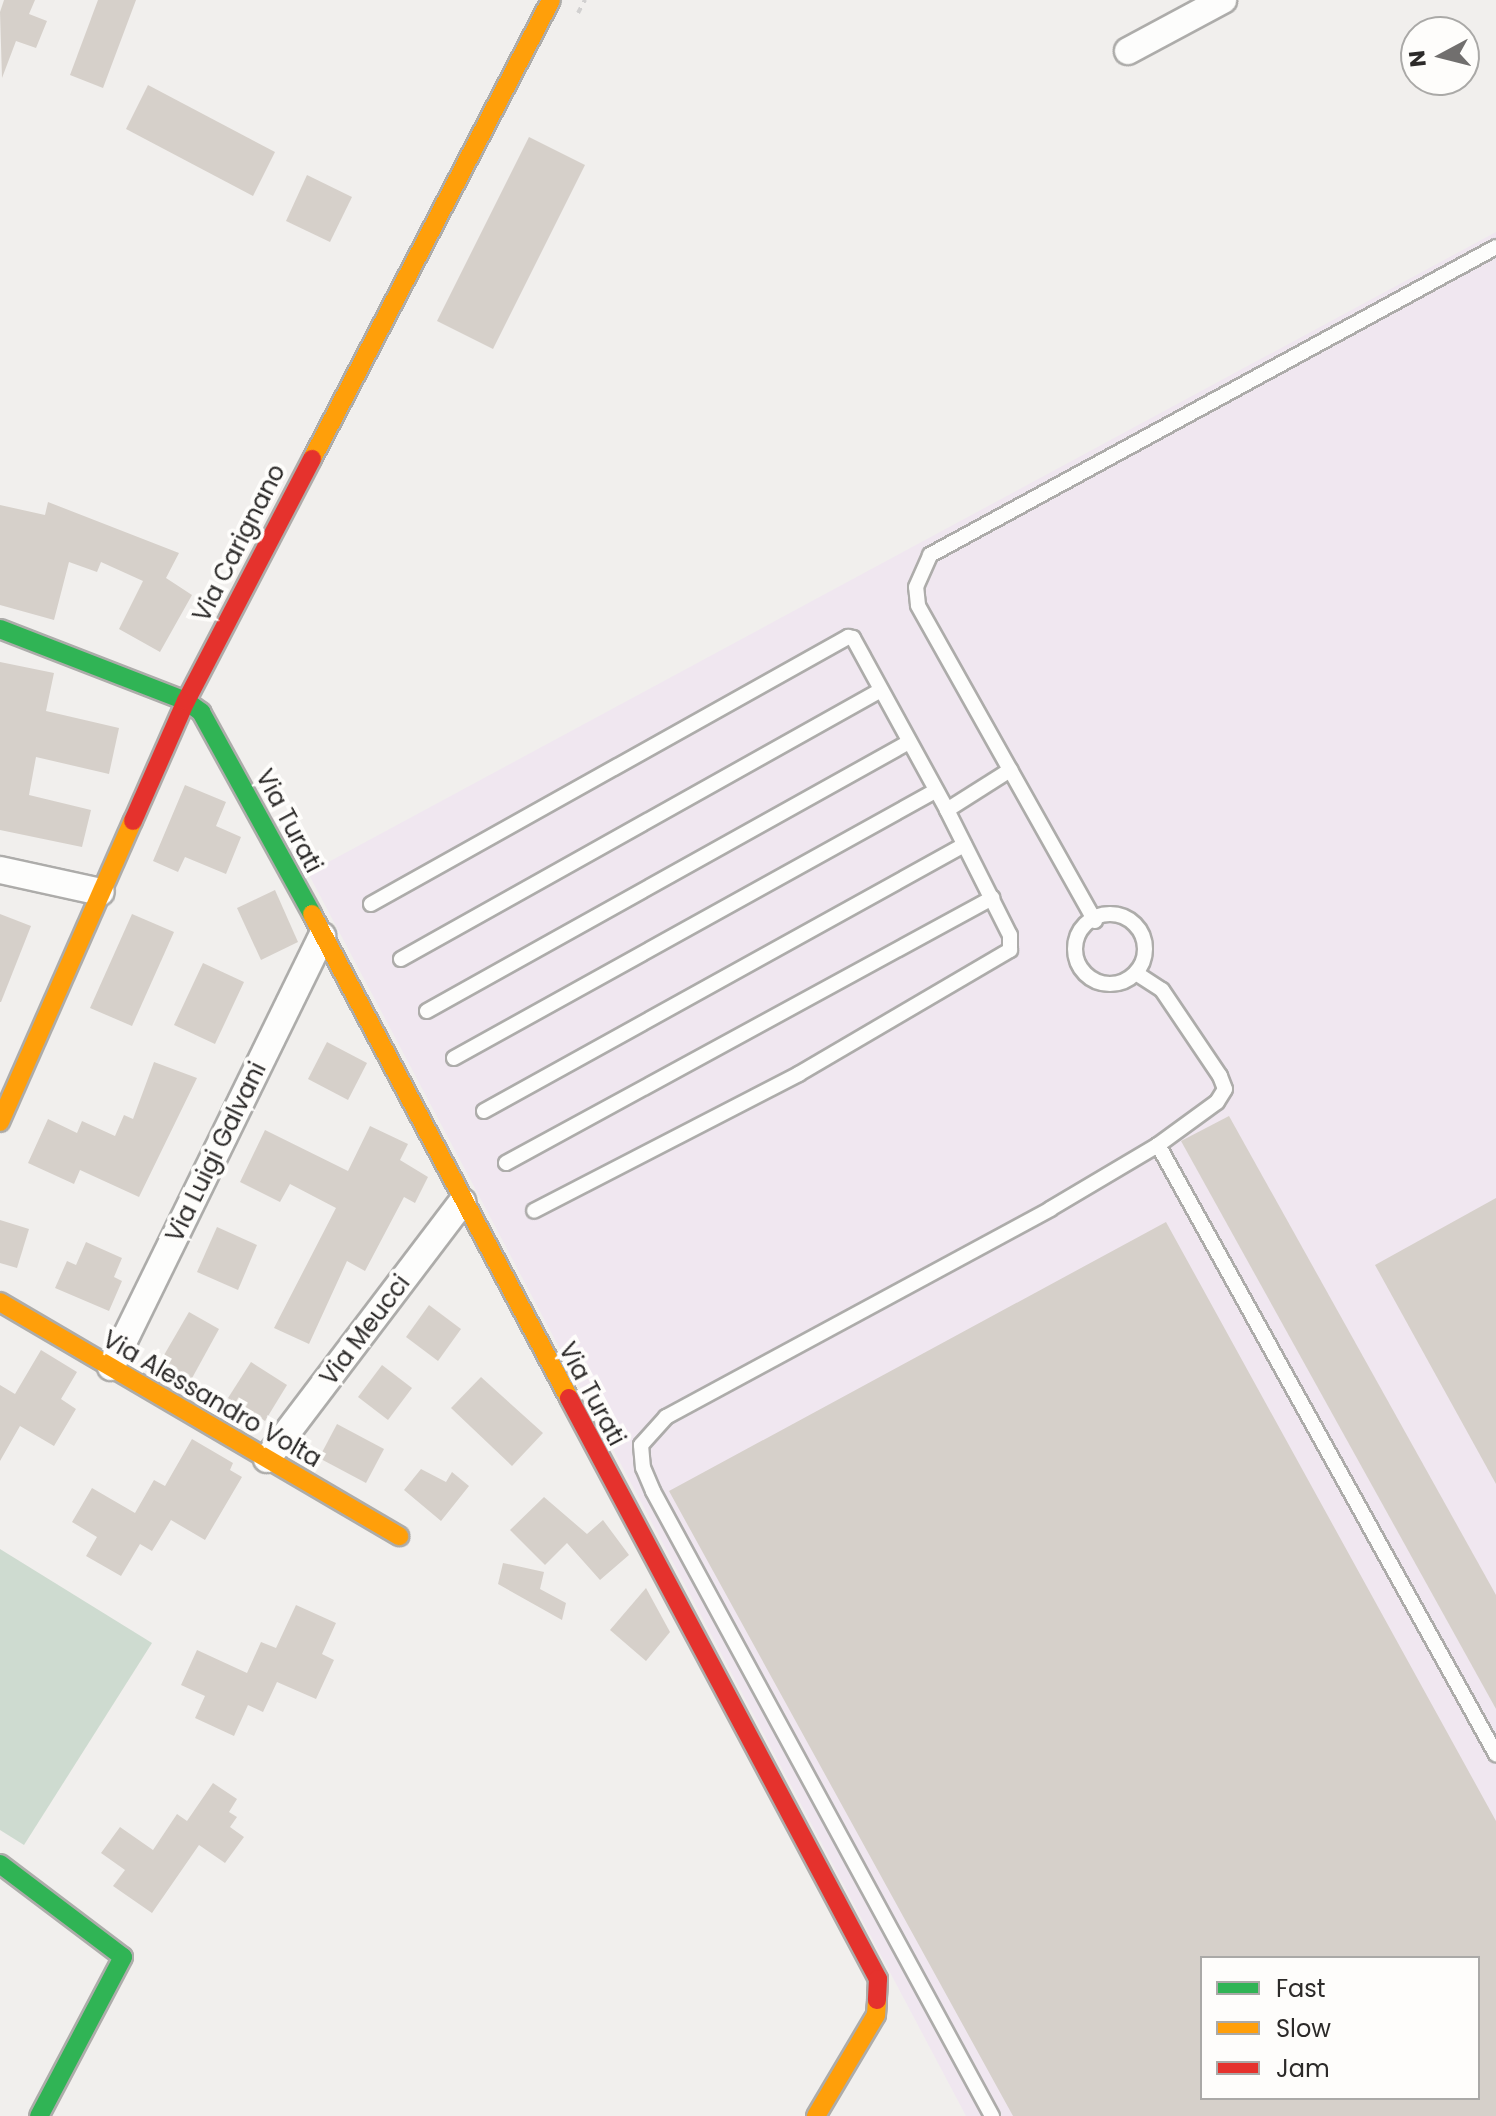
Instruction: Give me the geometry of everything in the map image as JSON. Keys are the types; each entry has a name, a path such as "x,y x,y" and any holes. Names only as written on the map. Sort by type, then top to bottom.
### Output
{"street":[{"name":"Via Carignano","path":"0,1122 186,701 551,0"},
{"path":"1128,51 1223,0"},
{"path":"0,629 186,701"},
{"name":"Via Turati","path":"186,701 201,712 878,1979 876,2015 816,2116"},
{"path":"0,870 101,892"},
{"name":"Via Luigi Galvani","path":"111,1367 322,936"},
{"name":"Via Meucci","path":"267,1459 462,1202"},
{"name":"Via Alessandro Volta","path":"0,1302 399,1536"},
{"path":"0,1864 123,1957 39,2116"}],"lane":[{"path":"1095,921 918,605 916,587 930,555 1496,247"},
{"path":"371,904 848,637 947,810 1010,935 1010,950 799,1074 534,1211"},
{"path":"401,959 881,690"},
{"path":"427,1011 909,742"},
{"path":"947,810 1010,770"},
{"path":"454,1058 935,791"},
{"path":"484,1111 964,845"},
{"path":"506,1163 992,898"},
{"path":"1106,913 1133,922 1146,947 1136,973 1108,985 1082,971 1075,942 1081,928 1095,921 1106,913"},
{"path":"992,2116 653,1491 643,1468 641,1445 666,1417 1158,1145 1217,1102 1225,1089 1162,990 1136,973"},
{"path":"1158,1145 1496,1754"}],"shaded area":[{"path":"1496,232 1496,2116 966,2116 308,873"},
{"path":"0,1549 152,1643 24,1845 0,1830"}],"building":[{"path":"4,0 35,0 29,14 47,21 36,48 16,41 2,78 0,12"},
{"path":"98,0 136,0 103,88 70,75"},
{"path":"148,85 275,152 253,196 126,129"},
{"path":"529,137 585,165 493,349 437,321"},
{"path":"307,175 352,197 330,242 286,221"},
{"path":"48,502 179,553 166,578 192,595 160,652 119,629 143,581 101,562 97,572 69,562 54,620 0,605 0,505 45,515"},
{"path":"0,662 54,673 46,711 119,728 109,774 36,757 29,795 91,810 82,847 0,830"},
{"path":"185,785 226,802 216,826 241,837 226,874 185,857 178,872 153,861"},
{"path":"275,890 298,942 261,960 237,908"},
{"path":"0,914 31,926 1,1002 0,1002"},
{"path":"132,914 174,932 132,1026 90,1008"},
{"path":"203,963 244,982 215,1044 174,1025"},
{"path":"327,1042 367,1063 348,1100 308,1079"},
{"path":"154,1062 197,1078 139,1197 80,1170 74,1184 28,1163 48,1119 77,1133 82,1121 115,1136 124,1115 133,1119"},
{"path":"1229,1116 1496,1595 1496,1709 1181,1141"},
{"path":"370,1126 408,1144 400,1160 428,1177 415,1203 404,1197 365,1271 347,1261 309,1344 274,1328 336,1208 290,1184 280,1202 240,1182 265,1130 348,1171"},
{"path":"1496,1198 1496,1484 1375,1265"},
{"path":"0,1220 29,1229 17,1268 0,1263"},
{"path":"1166,1222 1496,1821 1496,2116 1013,2116 669,1491"},
{"path":"217,1227 257,1245 238,1290 197,1272"},
{"path":"86,1242 122,1258 114,1277 122,1281 109,1311 55,1288 67,1261 76,1265"},
{"path":"429,1305 461,1329 438,1361 406,1337"},
{"path":"189,1312 219,1329 191,1380 160,1362"},
{"path":"41,1350 77,1372 61,1399 76,1409 54,1446 20,1426 0,1461 0,1385 15,1394"},
{"path":"251,1362 287,1385 265,1421 228,1398"},
{"path":"382,1365 412,1388 388,1420 358,1397"},
{"path":"481,1377 543,1433 512,1466 451,1408"},
{"path":"337,1424 384,1449 366,1483 319,1458"},
{"path":"192,1439 233,1463 230,1470 242,1477 205,1540 171,1520 152,1551 140,1544 121,1576 86,1556 97,1537 72,1522 92,1488 135,1513 154,1480 165,1486"},
{"path":"421,1469 446,1482 452,1472 469,1486 441,1521 404,1490"},
{"path":"544,1497 587,1534 603,1520 629,1555 600,1580 567,1543 545,1565 510,1530"},
{"path":"503,1563 544,1572 540,1589 566,1603 562,1620 498,1584"},
{"path":"646,1588 670,1632 646,1661 610,1630"},
{"path":"296,1605 336,1623 322,1654 334,1660 316,1699 277,1682 263,1712 248,1705 234,1736 195,1718 205,1696 181,1685 197,1650 247,1673 261,1642 276,1648"},
{"path":"213,1783 237,1799 229,1812 237,1817 230,1827 244,1837 225,1863 199,1845 152,1913 113,1886 125,1870 101,1853 120,1827 153,1850 177,1814 187,1821"}],"traffic: fast":[{"path":"0,629 186,701 201,712 312,914"},
{"path":"0,1864 123,1957 39,2116"}],"traffic: slow":[{"path":"312,459 551,0"},
{"path":"0,1122 133,821"},
{"path":"312,914 569,1398"},
{"path":"0,1302 399,1536"},
{"path":"816,2116 876,2015 877,2000"}],"traffic: jam":[{"path":"133,821 186,701 312,459"},
{"path":"569,1398 878,1979 877,2000"}]}
